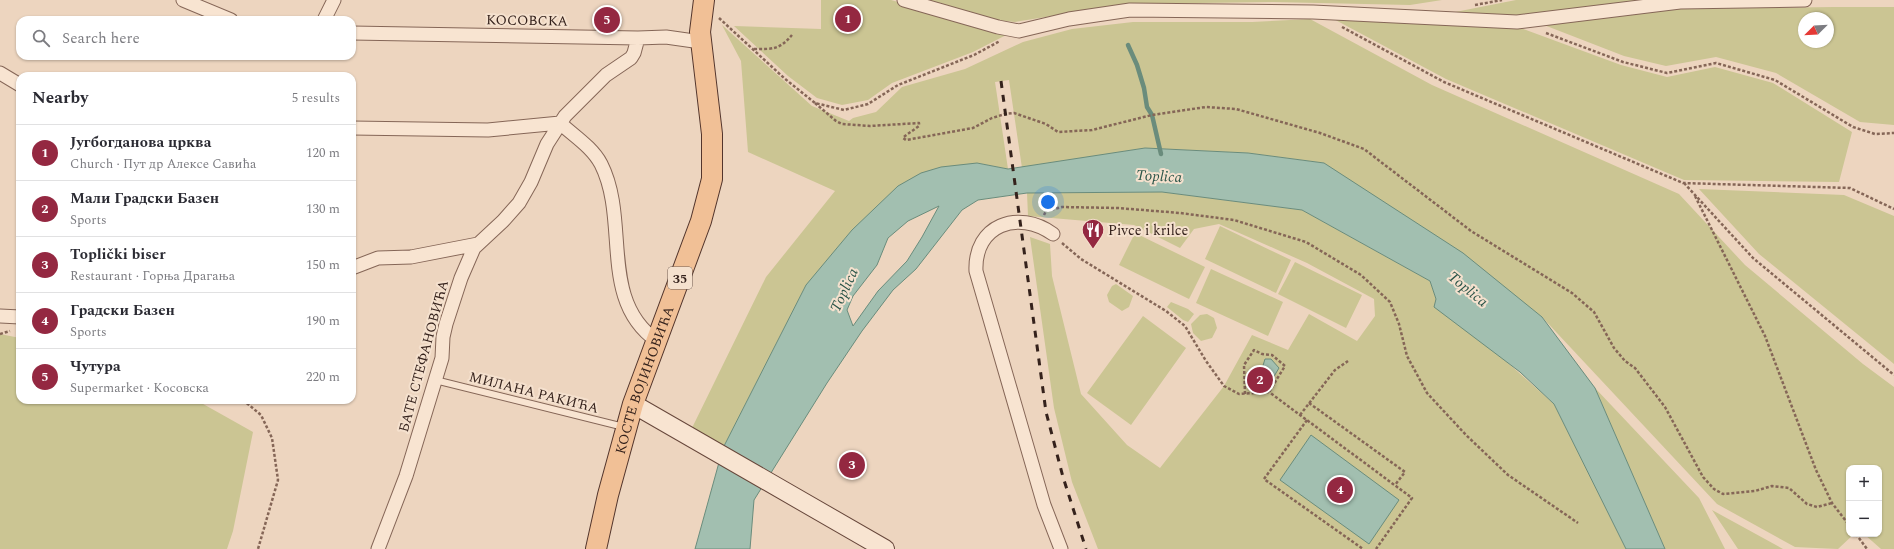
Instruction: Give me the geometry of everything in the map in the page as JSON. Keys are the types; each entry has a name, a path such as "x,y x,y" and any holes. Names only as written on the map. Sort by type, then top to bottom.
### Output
{"main road":[{"name":"КОСТЕ ВОЈИНОВИЋА","path":"596,549 608,496 633,404 701,221 712,179 712,134 701,42 701,18 711,6"}],"street":[{"path":"182,0 221,16"},
{"path":"326,16 334,0"},
{"path":"904,0 998,27 1019,31 1069,19 1130,10 1313,12 1517,22 1680,2 1805,0"},
{"name":"КОСОВСКА","path":"356,33 638,38 666,37 701,42"},
{"name":"БАТЕ СТЕФАНОВИЋА","path":"378,549 406,476 442,358 443,336 446,324 465,269 478,244 503,221 519,203 531,182 547,144 571,108 592,88 631,58 638,38"},
{"path":"0,72 16,82"},
{"path":"356,128 488,130 560,123 584,143 601,165 613,211 623,291 635,320 646,333 657,341"},
{"path":"1053,234 1036,224 1029,222 1011,222 994,230 981,244 977,252 976,271 1044,505 1060,549"},
{"path":"356,266 378,258 410,257 478,244"},
{"path":"0,316 16,317"},
{"path":"633,404 885,549"}],"lane":[{"name":"МИЛАНА РАКИЋА","path":"435,380 626,428"}],"path":[{"path":"711,6 718,17 784,78 836,121 848,125 870,126 919,123 919,126 903,138 906,140 973,128 992,118 1014,113 1046,124 1058,132 1092,130 1152,115 1198,108 1236,109 1320,133 1364,149 1471,231 1572,293 1594,312 1614,348 1625,361 1635,368 1666,407 1703,477 1714,489 1723,494 1755,491 1772,486 1789,488 1807,504 1817,507 1832,502"},
{"path":"1341,27 1444,82 1683,183 1850,188 1894,209"},
{"path":"815,103 844,110 868,104 898,85 974,55 1019,31"},
{"path":"1545,32 1623,62 1667,73 1716,63 1775,80 1853,127 1875,134 1894,133"},
{"path":"754,49 775,49 784,45 792,35"},
{"path":"1683,183 1753,258 1894,375"},
{"path":"1695,196 1765,336 1816,470 1832,502 1846,521"},
{"path":"1036,224 1046,211 1062,207 1118,208 1234,220 1306,242 1361,275 1390,302 1407,356 1427,393 1466,435 1508,475 1578,523"},
{"path":"1053,234 1066,248 1081,260 1166,311 1185,326 1206,361 1224,386 1239,394 1269,392 1412,498 1376,549"},
{"path":"1245,394 1244,365 1254,350 1262,354 1272,355 1285,366 1269,392"},
{"path":"1300,415 1335,370 1348,361"},
{"path":"1309,403 1404,472 1395,485"},
{"path":"248,404 261,415 272,438 278,480 258,549"},
{"path":"1306,420 1264,479 1363,549"},
{"path":"1858,537 1867,549"}],"shaded area":[{"path":"821,0 891,0 1010,33 973,52 892,83 868,100 842,105 817,98 788,76 734,26 821,29"},
{"path":"926,0 1442,0 1410,5 1273,2 1127,4 1015,22 996,20"},
{"path":"1516,0 1645,0 1516,16 1445,14"},
{"path":"1894,7 1894,125 1860,122 1776,73 1716,57 1666,66 1624,56 1544,25 1679,9"},
{"path":"1328,16 1515,26 1621,65 1667,77 1715,67 1773,83 1852,132 1839,182 1684,180 1446,79"},
{"path":"1310,19 1432,85 1679,194 1745,265 1863,364 1894,387 1894,549 1881,549 1867,537 1882,537 1882,465 1846,465 1846,537 1851,537 1838,549 1795,547 1717,504 1542,317 1324,163 1248,153 1145,148 1022,168 1009,80 995,82 1008,169 977,163 806,285 723,448 691,430 766,277 835,191 748,152 741,61 722,25 812,106 849,121 853,118 876,112 902,87 965,69 1023,42 1072,29 1133,22 1252,22"},
{"path":"1699,189 1844,195 1894,216 1894,364 1759,254"},
{"path":"1162,192 1302,210 1430,281 1436,299 1554,404 1626,549 1098,549 1072,482 1054,408 1030,237 1050,244 1052,276 1081,394 1127,445 1160,468 1224,386 1252,335 1288,350 1309,314 1357,341 1375,316 1374,299 1307,263 1219,224 1194,229 1180,248 1134,225 1028,216 1027,193"},
{"path":"1220,226 1291,260 1276,293 1205,259"},
{"path":"1135,233 1205,267 1189,299 1119,265"},
{"path":"1295,262 1362,295 1346,328 1278,294"},
{"path":"1211,269 1283,302 1268,336 1196,303"},
{"path":"1116,284 1133,296 1129,307 1122,311 1109,302 1107,295 1112,286"},
{"path":"1171,302 1188,309 1194,314 1188,322 1183,320 1167,307"},
{"path":"1207,314 1214,318 1217,328 1212,338 1201,341 1193,333 1191,324 1200,315"},
{"path":"1143,316 1186,348 1131,425 1087,393"},
{"path":"0,334 16,337 16,404 203,404 253,432 233,531 227,549 0,549"},
{"path":"1595,388 1699,498 1725,549 1665,549"},
{"path":"1712,510 1783,549 1738,549"}],"water":[{"name":"Toplica","path":"1145,148 1248,153 1324,163 1463,253 1542,317 1595,388 1665,549 1626,549 1554,404 1520,372 1434,307 1436,299 1430,281 1302,210 1162,192 1027,193 978,200 962,210 916,269 893,290 862,331 827,383 754,500 750,549 695,549 723,448 806,285 852,230 898,186 921,173 941,167 977,163 1008,169","holes":["939,206 907,261 878,291 853,326 847,310 853,296 877,265 888,238 908,221"]},
{"path":"1265,359 1271,359 1279,368 1267,388 1248,388 1248,372 1261,372"},
{"path":"1311,435 1399,500 1369,544 1280,480"}],"waterway":[{"path":"1128,45 1137,65 1144,88 1147,107 1152,115 1161,154"}],"railway":[{"path":"1001,81 1046,412 1063,477 1086,549"}],"place":[{"name":"Југбогданова црква","path":"848,19"},
{"name":"Чутура","path":"607,20"},
{"name":"Pivce i krilce","path":"1093,250"},
{"name":"Мали Градски Базен","path":"1260,380"},
{"name":"Toplički biser","path":"852,465"},
{"name":"Градски Базен","path":"1340,490"}]}
